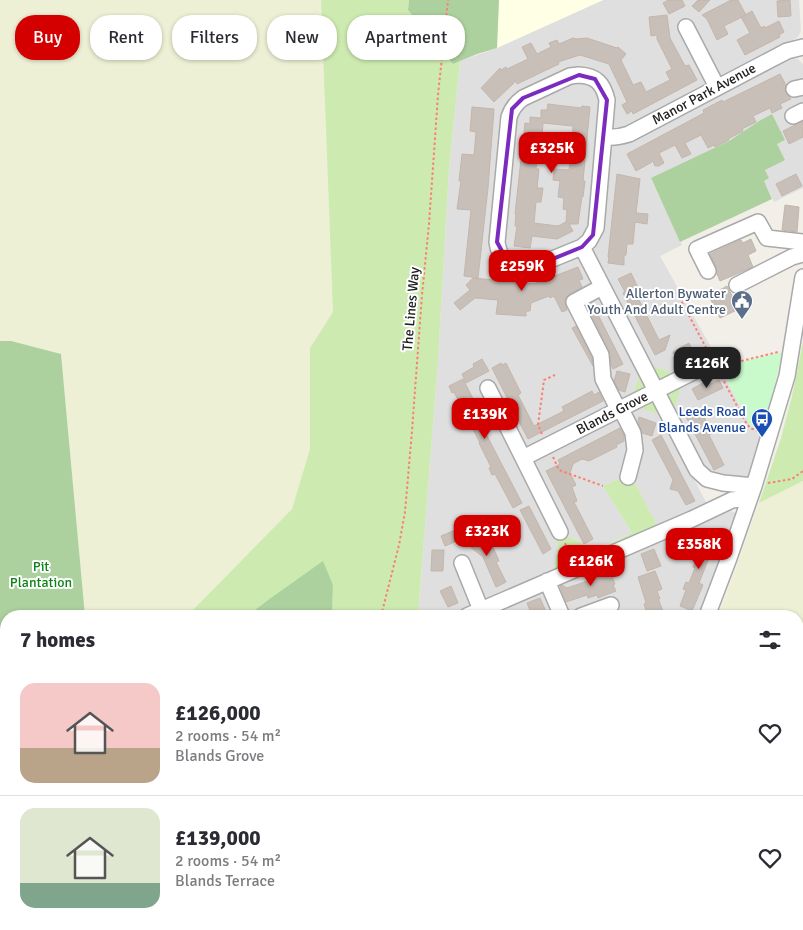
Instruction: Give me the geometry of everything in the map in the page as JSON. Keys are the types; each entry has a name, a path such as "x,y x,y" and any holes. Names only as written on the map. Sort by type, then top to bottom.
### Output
{"street":[{"path":"686,27 717,87"},
{"name":"Manor Park Avenue","path":"604,137 613,138 629,134 787,51 803,48"},
{"path":"579,74 587,76 595,79 605,92 607,100 604,137 596,228 589,241 582,247 534,267 525,269 509,264 498,251 497,242 512,109 523,98 570,76 579,74"},
{"path":"708,271 697,250 758,222 767,238 803,242"},
{"path":"582,247 697,470 707,479 751,492"},
{"path":"737,285 792,257 803,254"},
{"path":"709,610 751,492 787,376 803,277"},
{"path":"602,287 574,302 601,354 603,379 633,433 635,450 628,477"},
{"name":"Blands Grove","path":"523,458 701,368"},
{"path":"488,388 560,532"},
{"path":"462,563 481,610 751,492"},
{"path":"547,581 559,610"},
{"path":"597,610 611,605"}],"path":[{"name":"The Lines Way","path":"382,610 399,544 405,512 438,95 448,0"},
{"path":"677,293 745,421 750,428 769,435"},
{"path":"717,367 791,349"},
{"path":"751,492 792,479 803,471"},
{"path":"560,532 576,568"}],"highlighted area":[{"path":"579,75 595,79 607,100 593,235 582,247 533,267 509,264 497,242 512,109 523,98"}],"shaded area":[{"path":"0,0 321,0 322,15 267,15 267,60 323,60 333,312 310,348 310,449 292,509 193,610 84,610 61,354 0,341"},
{"path":"499,0 603,0 497,48"},
{"path":"603,0 799,0 801,31 798,37 789,42 790,58 798,59 803,64 803,188 774,202 764,181 765,170 777,144 785,139 759,121 729,141 651,179 682,245 660,256 722,367 720,368 751,427 763,432 747,478 708,472 694,479 708,506 658,527 632,478 625,476 603,486 632,533 595,550 567,536 558,545 554,570 462,610 418,610 438,360 449,169 460,61 497,48"},
{"path":"803,481 803,610 721,610 759,503"},
{"path":"731,511 736,513 702,610 497,610"}],"green space":[{"path":"321,0 409,0 408,10 412,15 347,15 347,60 450,60 453,64 460,61 449,169 438,360 418,610 332,610 333,585 268,600 255,610 193,610 292,509 310,449 310,348 333,312 323,60 337,60 337,15 322,15"},
{"path":"409,0 499,0 497,48 465,59 465,15 412,15 408,10"},
{"path":"450,60 463,60 453,64"},
{"path":"772,114 785,140 777,144 785,160 765,170 769,178 764,181 772,199 680,242 651,178 729,141"},
{"name":"Pit Plantation","path":"0,341 11,341 61,354 84,610 0,610"},
{"path":"803,342 803,481 759,503 781,438"},
{"path":"782,353 763,432 751,427 720,367"},
{"path":"650,365 675,374 660,382"},
{"path":"640,375 645,384 645,389 633,394"},
{"path":"679,386 681,387 673,410 666,393"},
{"path":"648,403 654,404 660,413 658,414 640,407"},
{"path":"625,476 632,477 658,527 599,554 597,550 632,533 603,486"},
{"path":"567,536 595,550 554,570 557,541"},
{"path":"323,561 333,585 332,610 255,610"}],"building":[{"path":"668,0 682,0 685,6 669,14 663,3"},
{"path":"698,0 710,0 699,12 692,6"},
{"path":"731,0 738,0 746,15 724,26 728,34 717,40 707,19 702,15"},
{"path":"790,0 791,16 778,17 777,1"},
{"path":"752,11 761,28 779,21 784,32 779,35 780,37 745,55 737,40 750,33 741,17"},
{"path":"667,15 670,38 685,66 689,65 697,80 633,114 632,111 627,114 622,105 627,102 609,64 580,55 558,62 559,64 517,84 516,81 494,102 481,88 500,68 501,70 506,67 507,69 528,59 522,47 531,43 537,54 551,47 549,43 557,40 559,44 573,38 587,38 618,47 626,54 621,60 633,85 641,82 646,92 670,80 666,72 672,69 657,39 657,35 651,36 649,17"},
{"path":"780,74 786,85 785,91 791,99 780,104 782,108 772,113 770,108 753,116 756,122 715,147 714,145 708,148 701,135 685,143 691,154 682,158 675,145 659,153 664,163 655,166 653,161 636,171 627,154 704,113 703,110 722,100 723,102"},
{"path":"548,104 581,108 582,106 590,107 583,181 585,181 578,224 569,224 573,231 557,239 532,236 530,248 514,246 517,226 515,226 515,214 525,123 530,124 530,117 541,118 541,110 547,110","holes":["543,123 573,126 572,142 557,140 556,152 571,154 569,170 554,169 553,180 560,181 558,197 564,198 563,209 567,210 566,222 558,226 534,223 536,202 541,202 543,188 537,188 539,169 536,169 538,151 541,151"]},
{"path":"472,107 494,109 478,278 464,276 471,210 457,209 462,154 474,155 476,132 470,131"},
{"path":"803,121 803,137 789,144 783,131"},
{"path":"617,174 640,179 636,213 648,214 647,224 635,222 633,244 627,244 624,265 608,263"},
{"path":"796,174 802,186 782,196 776,184"},
{"path":"785,205 799,207 797,232 782,230"},
{"path":"751,239 756,251 748,255 753,267 720,281 710,254 741,240 743,243"},
{"path":"578,267 583,279 579,280 582,287 566,297 567,310 562,312 554,296 531,303 530,311 526,311 526,316 496,314 498,300 475,298 460,310 454,303 470,290 466,285 473,278 534,284"},
{"path":"631,273 642,296 638,298 659,340 670,335 665,350 655,355 623,293 625,292 618,279"},
{"path":"727,286 739,309 720,318 709,296"},
{"path":"592,303 623,364 613,369 609,351 587,306"},
{"path":"576,326 592,358 593,366 572,328"},
{"path":"689,343 695,355 679,364 673,352"},
{"path":"482,359 489,371 466,383 462,374 474,367 473,364"},
{"path":"501,363 502,365 506,363 521,393 518,395 534,426 564,411 562,407 592,391 594,395 599,392 603,401 528,439 492,368"},
{"path":"617,371 630,374 625,392 619,390 614,381"},
{"path":"463,379 489,430 485,432 522,503 513,508 495,474 492,475 489,468 491,467 480,443 454,392 452,393 449,386"},
{"path":"708,380 710,384 719,380 723,388 698,400 692,389"},
{"path":"695,408 700,417 703,415 710,427 718,430 709,435 724,465 714,470 684,413"},
{"path":"639,417 656,423 652,436 642,433 638,421"},
{"path":"620,428 624,441 616,445 617,447 589,461 582,459 573,464 570,473 576,485 572,487 577,501 574,502 593,539 584,544 546,471 560,464 558,460"},
{"path":"661,435 695,501 686,505 678,491 670,489 673,480 652,440"},
{"path":"529,506 551,549 543,554 520,510"},
{"path":"460,528 464,538 445,546 441,536"},
{"path":"704,528 720,534 699,583 703,585 692,610 690,610 680,606 686,590 683,589 686,582 689,583 705,537 701,536"},
{"path":"472,532 493,547 499,561 496,562 506,582 496,587 483,557 464,542"},
{"path":"654,549 661,566 647,571 641,554"},
{"path":"432,550 444,550 443,571 431,571"},
{"path":"607,567 615,584 613,585 616,591 598,598 597,595 588,598 587,595 566,602 560,586 562,585 567,588 599,577 596,571"},
{"path":"655,571 662,589 657,591 662,610 646,610 644,604 646,603 638,577"},
{"path":"451,586 458,603 448,607 440,591"},
{"path":"540,598 545,610 530,610 527,603"}],"place":[{"name":"Allerton Bywater Youth And Adult Centre","path":"742,320"},
{"name":"Leeds Road Blands Avenue","path":"762,438"}]}
